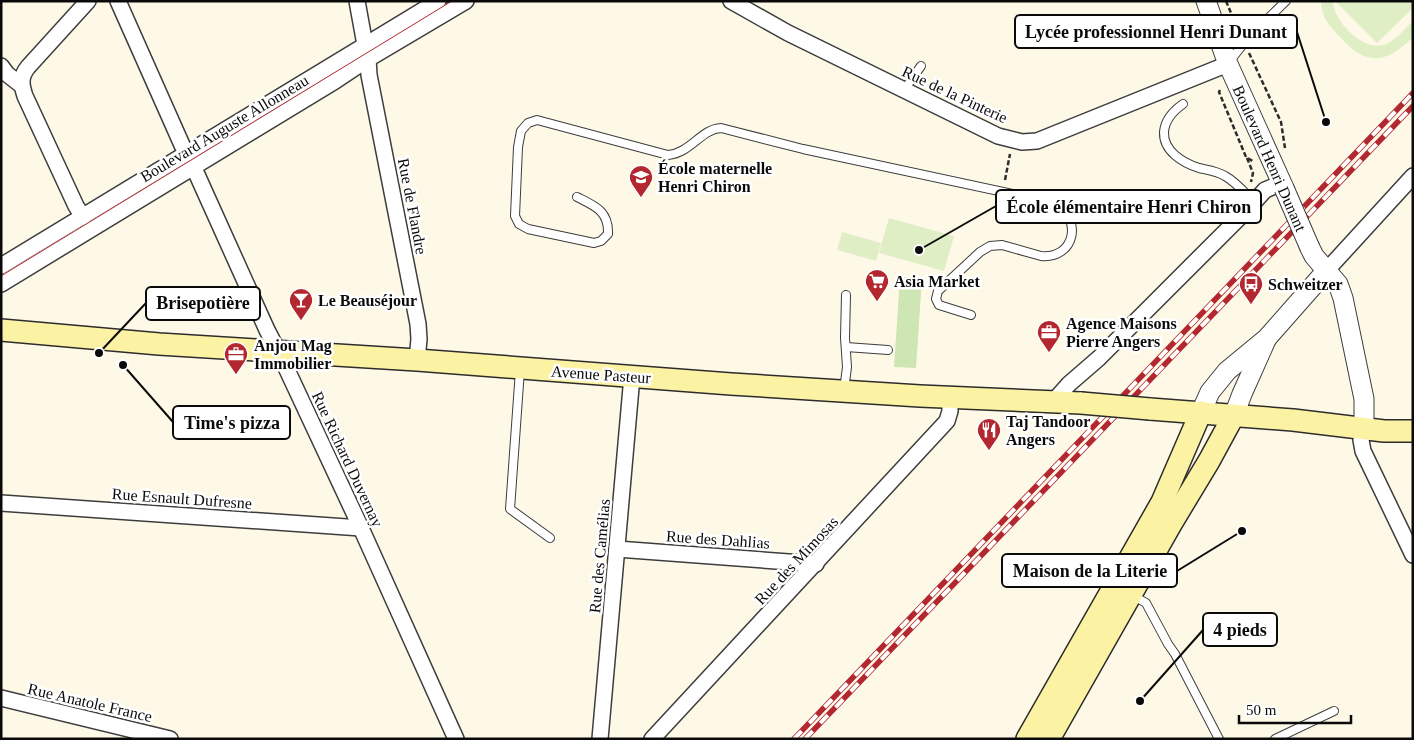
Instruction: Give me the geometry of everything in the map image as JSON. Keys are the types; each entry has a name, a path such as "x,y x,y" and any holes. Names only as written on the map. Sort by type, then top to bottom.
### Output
{"main road":[{"name":"Avenue Pasteur","path":"1,330 122,341 844,391 950,398 1081,403 1234,415 1364,429"},
{"path":"1049,739 1123,590 1201,412"},
{"path":"1027,739 1209,461 1234,415"},
{"path":"1364,429 1413,431"},
{"path":"1364,429 1384,436 1413,441"}],"street":[{"path":"83,217 76,206 21,85 22,78 28,67 88,1"},
{"path":"118,1 186,154"},
{"name":"Rue de Flandre","path":"357,1 367,52 369,75 417,316 419,339 416,360"},
{"path":"1,266 186,154 367,52 438,1"},
{"name":"Boulevard Auguste Allonneau","path":"1,284 335,81 367,52 466,1"},
{"name":"Rue de la Pinterie","path":"731,1 788,33 998,136 1022,142 1037,141 1228,64"},
{"name":"Boulevard Henri Dunant","path":"1192,1 1220,43"},
{"name":"Boulevard Henri Dunant","path":"1206,1 1228,64 1310,248 1314,256 1338,284 1343,298 1364,399 1364,429"},
{"path":"1,66 7,74 21,85"},
{"name":"Rue Richard Duvernay","path":"194,168 456,739"},
{"path":"1201,412 1210,392 1227,372 1267,338 1413,176"},
{"path":"1052,403 1265,190 1282,183"},
{"path":"1234,415 1267,338"},
{"name":"Rue des Camélias","path":"600,739 632,376"},
{"name":"Rue des Mimosas","path":"652,739 947,421 950,411 950,398"},
{"path":"1364,429 1361,440 1364,451 1413,555"},
{"name":"Rue Esnault Dufresne","path":"1,503 360,528"},
{"name":"Rue des Dahlias","path":"617,549 816,564"},
{"name":"Rue Anatole France","path":"1,698 170,739"}],"lane":[{"path":"1228,64 1244,43 1286,1"},
{"path":"904,90 922,66"},
{"path":"1183,104 1173,112 1164,129 1165,141 1171,152 1189,164 1225,175 1255,201"},
{"path":"577,197 597,207 603,213 608,234 601,241 594,243 528,229 519,224 515,216 518,147 521,131 528,123 537,120 668,155 680,153 712,130 721,128 803,150 1055,203 1061,206 1070,218 1072,232 1067,245 1057,254 1046,257 1002,245 990,246 980,252 938,291 936,299 939,304 972,315"},
{"path":"844,391 846,295"},
{"path":"846,347 888,350"},
{"path":"520,368 510,509 550,538"},
{"path":"1123,590 1146,603 1168,644 1176,654 1219,739"},
{"path":"1275,739 1334,710"}],"path":[{"path":"1226,1 1281,122 1286,154 1282,183"},
{"path":"1003,187 1011,151"},
{"path":"1246,157 1253,173 1251,186 1255,201"}],"green space":[{"path":"1321,1 1333,1 1338,17 1350,33 1367,43 1375,46 1383,45 1395,38 1413,21 1413,37 1400,49 1386,56 1371,58 1363,56 1349,47 1330,26 1324,17"},
{"path":"1336,1 1413,1 1413,8 1377,43"},
{"path":"889,218 954,236 944,271 879,253"},
{"path":"842,232 881,243 876,261 837,250"},
{"path":"900,277 922,278 916,368 894,367"}],"tram line":[{"path":"1,276 452,1"}],"railway":[{"path":"794,739 1413,93"},
{"path":"805,739 1413,106"}],"place":[{"name":"Lycée professionnel Henri Dunant","path":"1326,122"},
{"name":"École maternelle Henri Chiron","path":"641,198"},
{"name":"École élémentaire Henri Chiron","path":"919,250"},
{"name":"Asia Market","path":"877,302"},
{"name":"Schweitzer","path":"1251,305"},
{"name":"Le Beauséjour","path":"301,321"},
{"name":"Brisepotière","path":"99,353"},
{"name":"Agence Maisons Pierre Angers","path":"1049,353"},
{"name":"Time's pizza","path":"123,365"},
{"name":"Anjou Mag Immobilier","path":"236,375"},
{"name":"Taj Tandoor Angers","path":"989,451"},
{"name":"Maison de la Literie","path":"1242,531"},
{"name":"4 pieds","path":"1140,701"}]}
